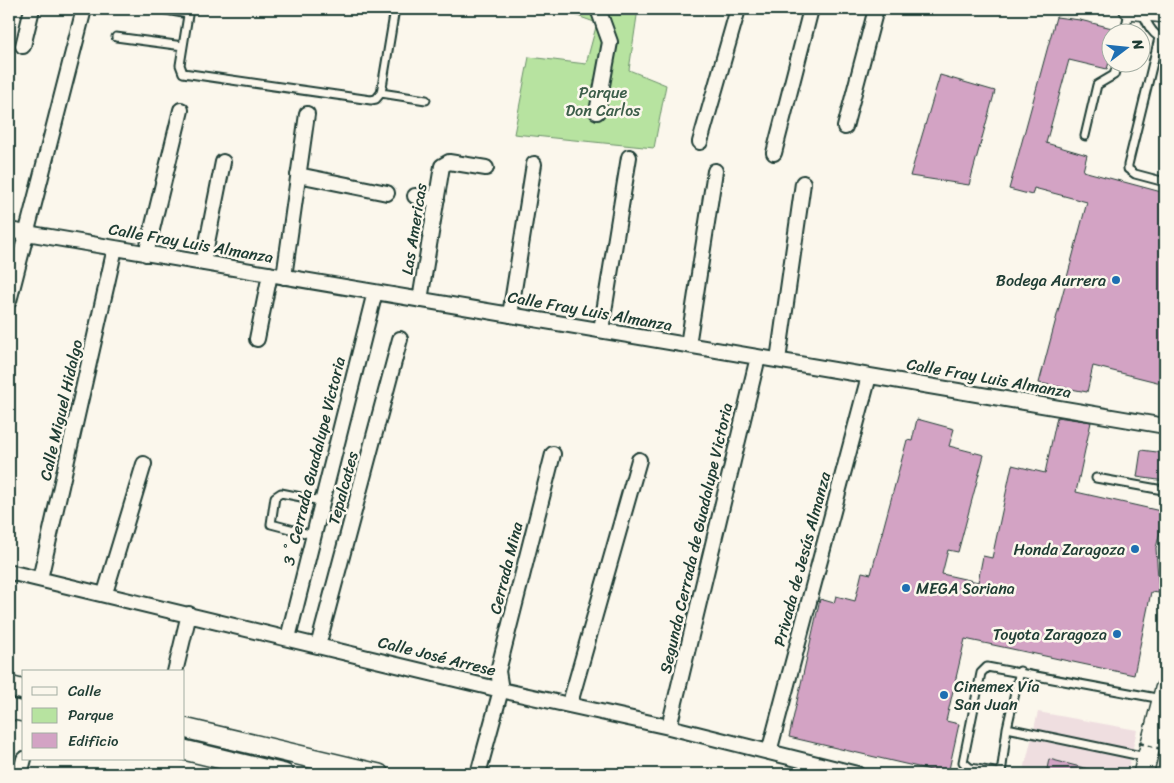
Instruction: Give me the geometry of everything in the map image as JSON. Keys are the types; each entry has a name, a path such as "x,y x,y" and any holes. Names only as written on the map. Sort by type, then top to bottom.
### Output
{"street":[{"path":"23,46 32,9"},
{"path":"9,301 84,9"},
{"path":"597,112 610,42 598,9"},
{"path":"700,142 738,9"},
{"path":"774,153 811,9"},
{"path":"845,127 876,9"},
{"path":"1133,9 1165,13"},
{"path":"146,254 181,110"},
{"path":"284,277 307,114"},
{"path":"601,330 629,156"},
{"path":"203,263 223,162"},
{"name":"Las Americas","path":"420,300 444,163 486,168"},
{"path":"510,315 534,164"},
{"path":"688,345 715,171"},
{"path":"298,175 387,192"},
{"path":"778,360 803,183"},
{"path":"416,196 437,199"},
{"name":"Calle Fray Luis Almanza","path":"9,230 1165,426"},
{"name":"Calle Miguel Hidalgo","path":"40,579 115,248"},
{"path":"257,339 270,274"},
{"name":"3˚ Cerrada Guadalupe Victoria","path":"288,638 375,292"},
{"name":"Tepalcates","path":"318,646 400,339"},
{"name":"Segunda Cerrada de Guadalupe Victoria","path":"669,727 758,357"},
{"name":"Privada de Jesús Almanza","path":"770,752 869,376"},
{"name":"Cerrada Mina","path":"478,774 501,690 498,671 553,454"},
{"path":"570,703 639,460"},
{"path":"105,594 144,464"},
{"name":"Calle José Arrese","path":"9,572 501,690 570,703 669,727 770,752 808,769 857,774"},
{"path":"175,670 189,614"},
{"path":"9,686 22,689"},
{"path":"1143,758 1164,694"},
{"path":"9,709 22,712"},
{"path":"185,728 379,774"},
{"path":"185,750 284,774"},
{"path":"20,774 24,760"}],"lane":[{"path":"161,9 189,11 180,69 187,74 372,100 376,100 381,93 395,9"},
{"path":"1128,22 1133,9 1162,39 1128,169 1134,174 1165,182"},
{"path":"116,37 183,46"},
{"path":"1085,136 1097,85 1114,76 1115,72"},
{"path":"381,93 426,100"},
{"path":"1096,478 1164,490 1164,481"},
{"path":"313,536 271,524 275,497 281,492 321,501"},
{"path":"1020,671 1007,728 1001,774 970,768 963,762 963,758 984,669 991,666 1164,694"},
{"path":"1007,728 1143,758"}],"path":[{"path":"1143,758 1165,750"}],"shaded area":[{"path":"1038,712 1137,730 1127,774 1023,774"}],"green space":[{"name":"Parque Don Carlos","path":"573,9 638,9 629,70 666,85 654,148 514,134 529,57 586,64 597,23 572,14"}],"building":[{"name":"Bodega Aurrera","path":"1056,17 1102,26 1102,68 1069,60 1046,143 1087,155 1083,171 1165,193 1165,384 1093,366 1087,392 1039,383 1087,202 1034,188 1032,195 1009,189"},
{"path":"940,75 995,91 969,185 910,176"},
{"path":"1057,417 1091,422 1076,492 1165,512 1156,548 1159,593 1151,592 1134,675 965,639 946,721 959,724 948,774 789,737 820,599 834,603 836,596 855,601 862,572 871,574 907,440 912,441 917,419 954,429 949,446 984,455 958,552 948,550 942,574 978,582 983,556 992,558 1012,465 1045,473"},
{"path":"1141,450 1165,453 1165,481 1137,477"},
{"path":"1049,759 1092,770 1091,774 1046,774"}],"place":[{"name":"Bodega Aurrera","path":"1116,280"},
{"name":"Honda Zaragoza","path":"1135,549"},
{"name":"MEGA Soriana","path":"906,588"},
{"name":"Toyota Zaragoza","path":"1117,634"},
{"name":"Cinemex Vía San Juan","path":"944,695"}]}
